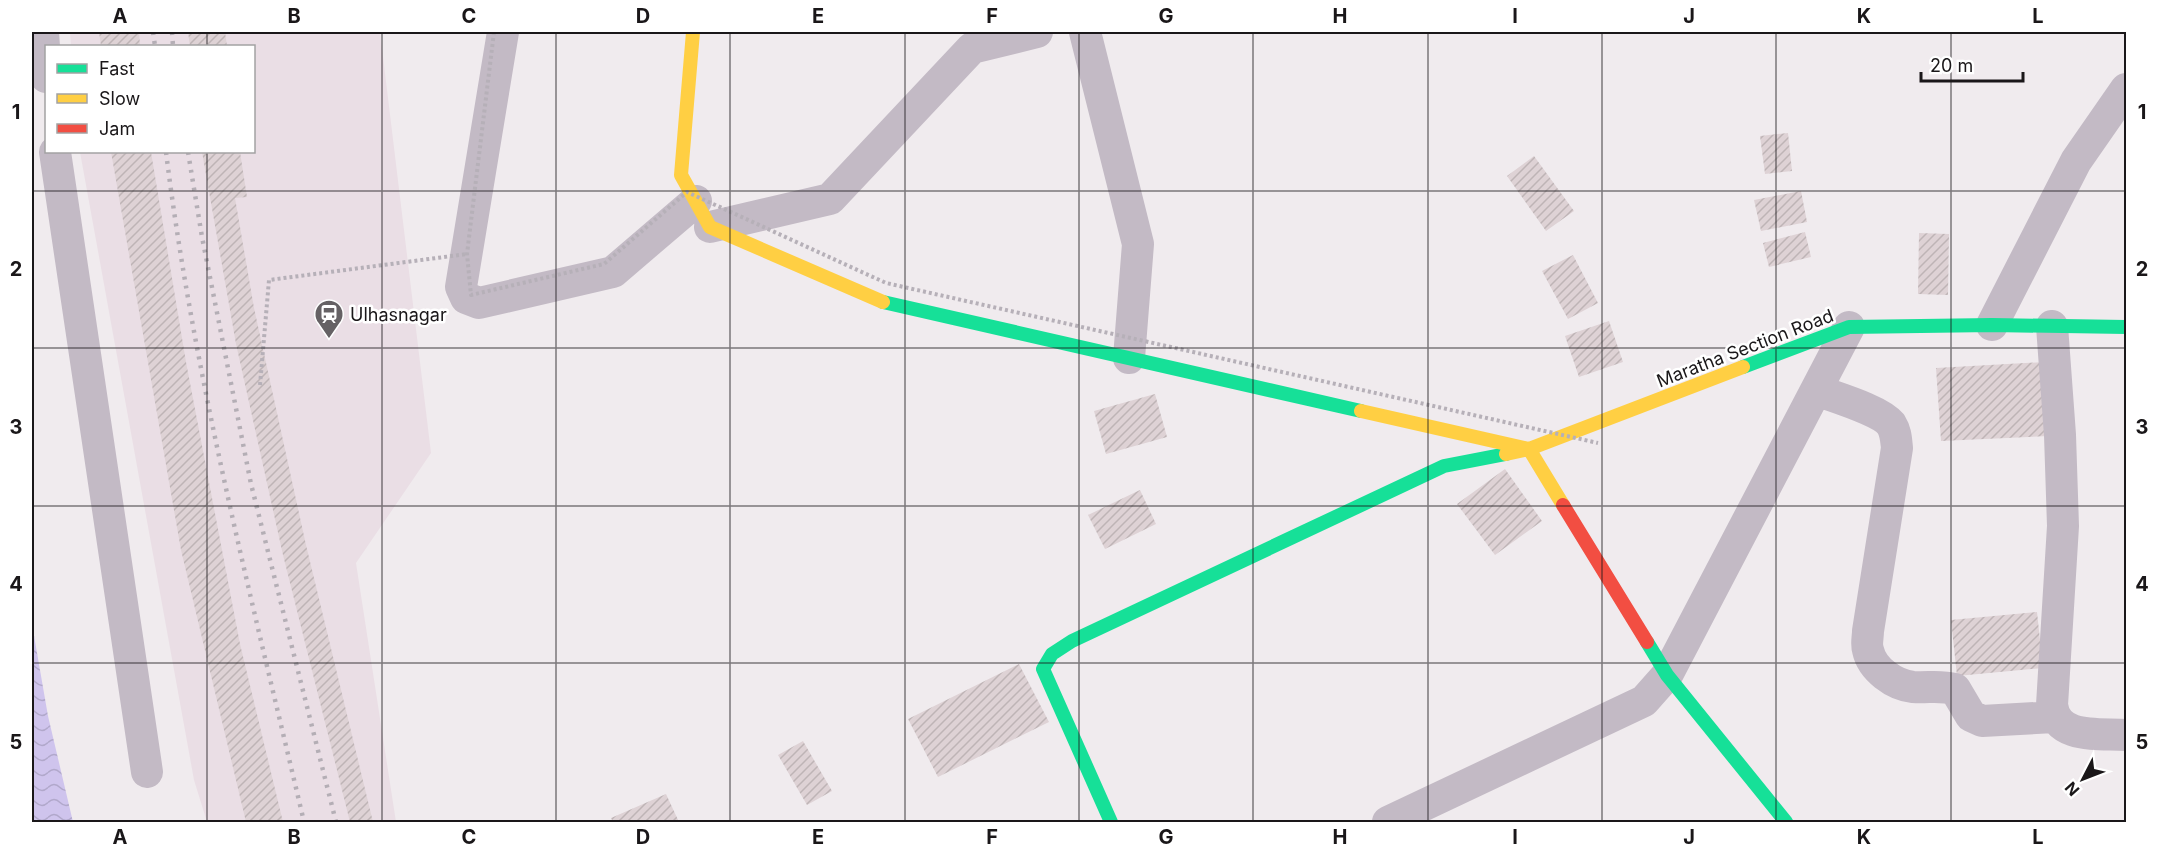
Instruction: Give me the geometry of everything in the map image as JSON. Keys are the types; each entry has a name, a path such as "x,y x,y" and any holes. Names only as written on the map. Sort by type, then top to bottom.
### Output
{"street":[{"path":"43,32 45,62"},
{"path":"503,32 461,287 466,298 479,303 613,272 703,214 830,199 972,48 1036,32"},
{"path":"693,32 681,175 703,214 887,304 1529,449 1667,675 1786,822"},
{"path":"1085,32 1138,244 1129,358"},
{"path":"1992,325 2076,161 2127,89"},
{"path":"55,153 147,772"},
{"name":"Maratha Section Road","path":"1111,822 1043,669 1046,660 1054,651 1078,638 1444,466 1529,449 1849,327 1992,325 2127,327"},
{"path":"2052,326 2060,435 2063,526 2052,705 2054,717 2062,726 2073,731 2127,735"},
{"path":"1388,822 1644,701 1667,675 1849,327"},
{"path":"1816,390 1880,415 1890,423 1895,432 1897,448 1868,631 1868,649 1874,664 1898,683 1914,687 1941,686 1955,689 1971,716 1982,721 2054,717"}],"path":[{"path":"495,32 467,254 471,295 604,264 687,192 886,283 1598,443"},
{"path":"260,385 269,280 467,254"}],"shaded area":[{"path":"70,32 380,32 431,453 356,563 396,822 207,822 194,780 80,153 255,153 255,45 71,45"}],"water":[{"path":"32,624 48,716 73,822 32,822"}],"building":[{"path":"99,32 139,32 140,45 101,45"},
{"path":"188,32 225,32 227,45 190,45"},
{"path":"1788,133 1792,171 1765,174 1760,136"},
{"path":"111,153 151,153 186,362 240,644 283,822 246,822 181,550"},
{"path":"202,153 240,153 247,197 235,198 254,308 306,545 373,822 350,822 283,555 236,344"},
{"path":"1534,156 1574,211 1546,231 1507,176"},
{"path":"1801,191 1807,222 1761,231 1754,200"},
{"path":"1805,232 1811,257 1769,267 1763,243"},
{"path":"1919,233 1949,234 1948,295 1918,294"},
{"path":"1573,255 1598,303 1568,319 1542,271"},
{"path":"1609,321 1623,362 1579,377 1565,336"},
{"path":"2045,362 2049,436 1941,441 1936,368"},
{"path":"1155,394 1167,437 1106,454 1094,411"},
{"path":"1505,469 1542,521 1495,555 1457,504"},
{"path":"1140,490 1156,524 1105,549 1088,515"},
{"path":"2037,612 2043,668 1957,676 1951,620"},
{"path":"1019,664 1049,722 938,777 908,719"},
{"path":"803,741 832,791 807,805 778,755"},
{"path":"666,794 679,822 613,822 611,818"}],"railway":[{"path":"153,32 155,45"},
{"path":"172,32 173,45"},
{"path":"166,153 178,237 208,405 304,822"},
{"path":"188,153 202,237 251,484 336,822"}],"traffic: fast":[{"path":"883,302 1361,411"},
{"path":"1743,367 1849,327 1992,325 2126,327"},
{"path":"1111,822 1043,669 1052,654 1072,641 1444,466 1506,454"},
{"path":"1647,642 1667,675 1786,822"}],"traffic: slow":[{"path":"693,32 681,175 710,227 883,302"},
{"path":"1506,454 1529,449 1743,367"},
{"path":"1361,411 1529,449 1563,505"}],"traffic: jam":[{"path":"1563,505 1647,642"}],"place":[{"name":"Ulhasnagar","path":"329,340"}]}
